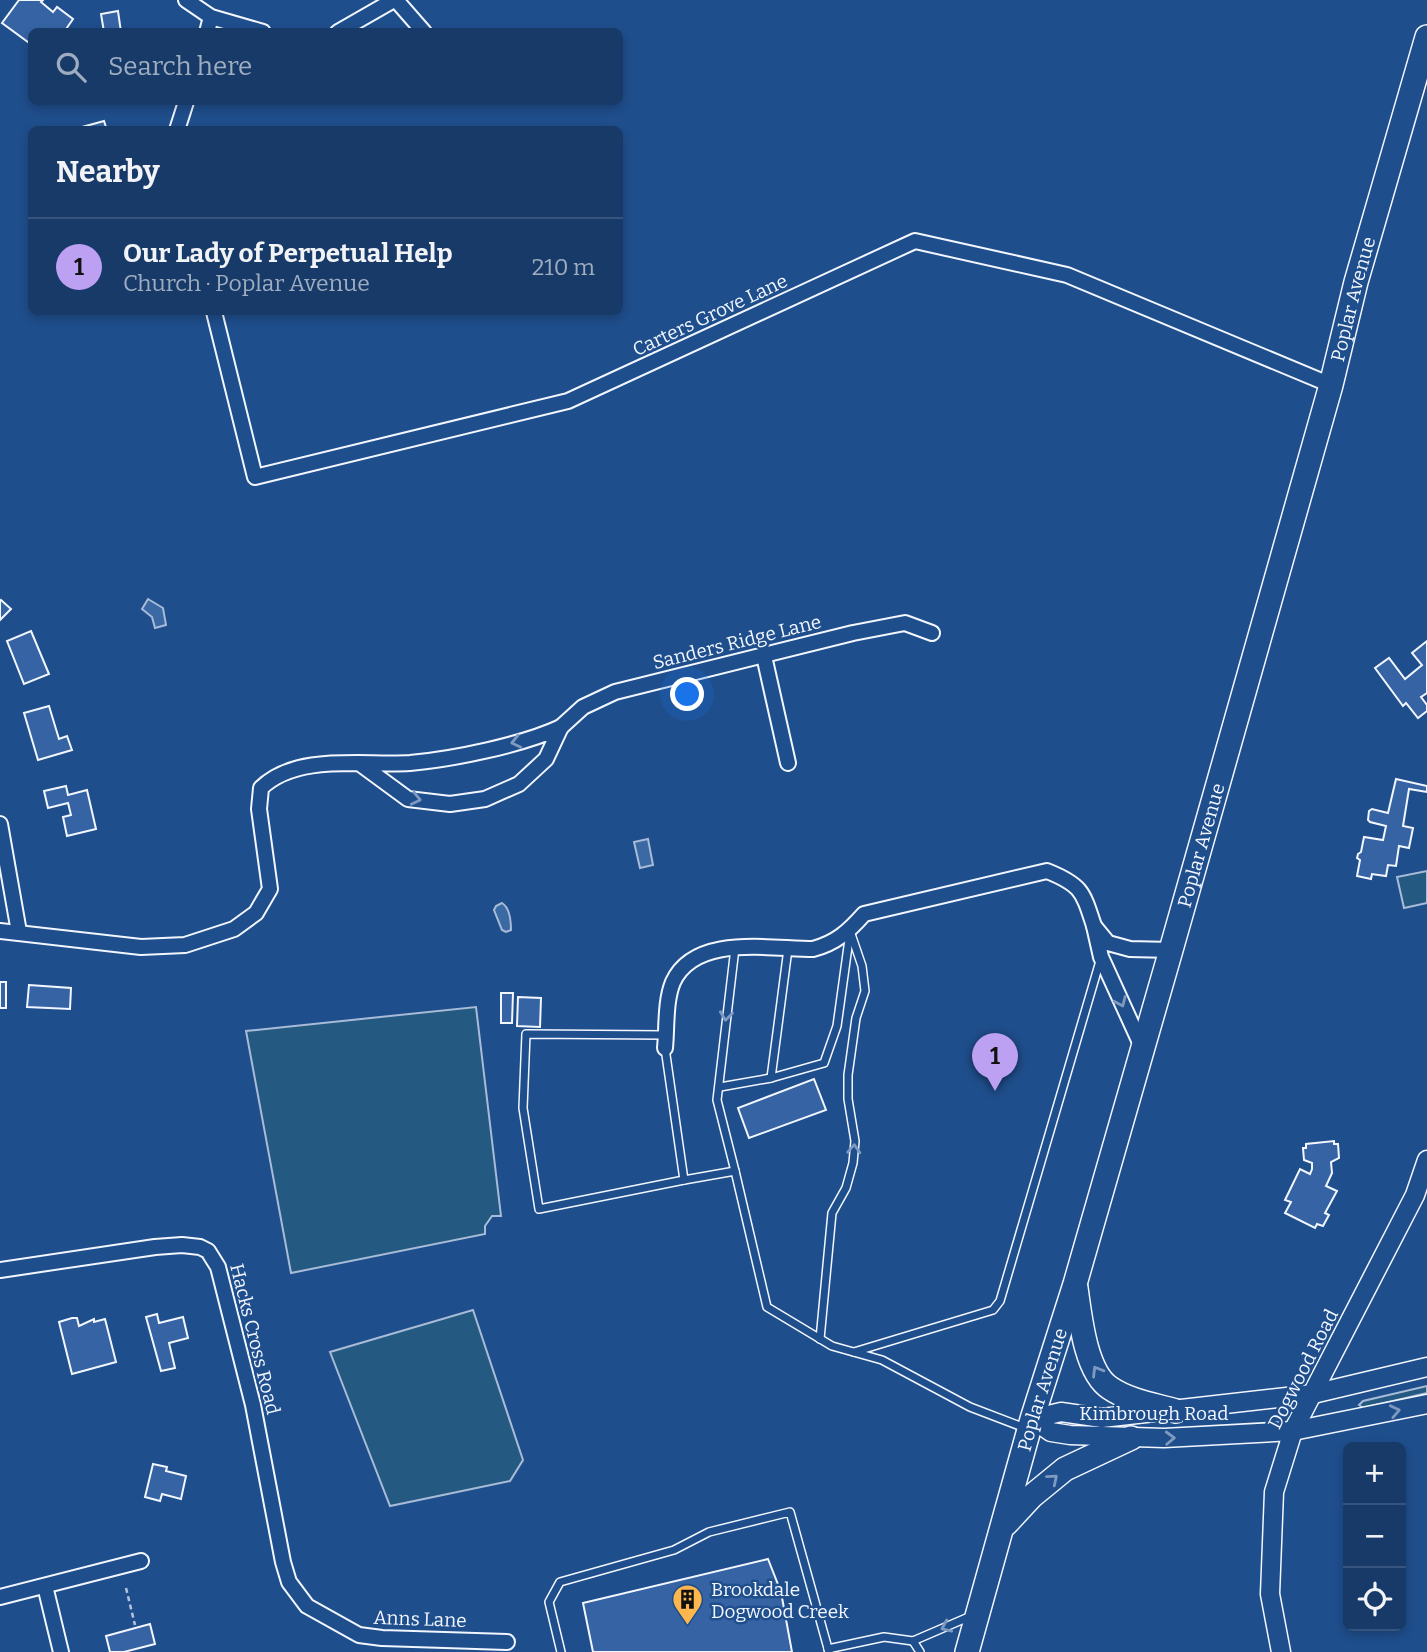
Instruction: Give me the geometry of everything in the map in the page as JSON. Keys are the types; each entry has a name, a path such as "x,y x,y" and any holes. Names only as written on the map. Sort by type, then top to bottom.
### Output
{"main road":[{"name":"Poplar Avenue","path":"967,1652 1031,1424 1143,1049 1331,385 1356,282 1427,37"},
{"path":"1075,1284 1092,1365 1108,1388 1139,1401 1176,1411"},
{"path":"1004,1526 1032,1496 1065,1469 1131,1438"}],"street":[{"path":"186,0 211,17 249,28"},
{"path":"345,28 395,0 420,28"},
{"path":"208,28 211,17"},
{"path":"178,126 185,105"},
{"name":"Carters Grove Lane","path":"215,315 255,478 568,401 915,241 1067,275 1331,385"},
{"name":"Sanders Ridge Lane","path":"19,932 141,947 185,945 234,929 256,913 270,889 259,809 261,788 272,777 322,764 409,763 450,758 542,736 561,727 583,707 615,692 853,633 905,623 932,633"},
{"path":"764,656 788,763"},
{"name":"Sanders Ridge Lane","path":"359,763 408,799 450,804 485,799 519,784 546,759 561,727"},
{"path":"0,824 19,932 0,931"},
{"path":"666,1042 671,990 681,970 691,960 708,951 735,948 813,949 825,946 850,931 864,914 1047,871 1072,881 1086,901 1101,957 1143,1049"},
{"path":"1094,926 1108,943 1129,949 1171,950"},
{"name":"Dogwood Road","path":"1280,1652 1270,1594 1274,1492 1293,1430 1421,1197 1427,1160"},
{"name":"Hacks Cross Road","path":"0,1270 155,1247 182,1245 208,1251 215,1259 220,1274 253,1405 283,1562"},
{"name":"Kimbrough Road","path":"1031,1424 1061,1412 1102,1418 1313,1394 1427,1367"},
{"name":"Kimbrough Road","path":"1031,1424 1051,1432 1164,1438 1293,1430 1427,1404"},
{"path":"0,1597 141,1561"},
{"name":"Anns Lane","path":"283,1562 289,1582 307,1606 359,1635 507,1642"},
{"path":"45,1586 61,1652"}],"lane":[{"path":"720,1087 771,1078 824,1063 837,1026 850,931"},
{"path":"820,1339 832,1213 846,1188 853,1163 855,1141 848,1099 848,1075 856,1018 865,991 862,966 850,931"},
{"path":"735,948 718,1077 720,1087 716,1100 767,1307 832,1346 882,1360 970,1406 1031,1424"},
{"path":"771,1078 788,949"},
{"path":"854,1352 993,1310 1000,1301 1101,957"},
{"path":"684,1180 666,1042 526,1034 523,1108 539,1209 735,1171"},
{"path":"561,1652 549,1602 560,1582 674,1550 709,1532 790,1512 828,1650 884,1637 913,1641 978,1613"},
{"path":"913,1641 920,1652"}],"path":[{"path":"126,1588 135,1625"}],"shaded area":[{"path":"148,599 163,608 166,625 155,628 152,617 142,609"},
{"path":"648,839 653,865 640,868 634,842"},
{"path":"1427,871 1427,903 1404,908 1397,877"},
{"path":"502,903 510,918 511,930 506,932 502,930 494,910"},
{"path":"476,1007 501,1216 492,1216 485,1226 485,1234 291,1273 246,1031"},
{"path":"473,1310 523,1460 510,1481 390,1506 330,1352"},
{"path":"1427,1386 1427,1393 1363,1408 1359,1405 1363,1401"}],"building":[{"path":"19,0 43,0 41,2 53,12 57,7 73,19 67,28 28,28 28,42 2,23"},
{"path":"118,11 120,28 103,28 101,14"},
{"path":"104,121 106,126 86,126"},
{"path":"0,601 11,609 0,620"},
{"path":"31,631 49,674 24,684 7,641"},
{"path":"1427,641 1427,693 1421,697 1427,705 1427,711 1418,718 1406,703 1403,706 1375,668 1389,658 1405,679 1422,665 1412,653"},
{"path":"49,706 59,739 67,736 72,750 38,760 24,713"},
{"path":"1396,779 1427,786 1427,792 1409,789 1403,826 1413,828 1409,848 1399,846 1396,866 1388,865 1386,876 1372,874 1371,879 1357,876 1360,860 1357,858 1364,837 1383,840 1386,826 1370,822 1369,811 1372,809 1388,813"},
{"path":"66,786 68,795 87,790 96,829 67,836 63,817 71,815 68,803 48,808 44,791"},
{"path":"0,982 6,982 6,1008 0,1008"},
{"path":"29,985 71,988 70,1009 27,1007"},
{"path":"501,993 513,993 512,1023 501,1023"},
{"path":"518,997 541,998 540,1027 517,1026"},
{"path":"814,1079 826,1110 749,1138 738,1108"},
{"path":"1334,1141 1334,1144 1338,1144 1339,1158 1331,1162 1332,1173 1326,1186 1337,1191 1325,1213 1329,1215 1323,1226 1317,1224 1315,1228 1285,1213 1291,1202 1285,1200 1300,1169 1310,1174 1312,1169 1312,1163 1304,1160 1303,1148 1306,1148 1306,1144"},
{"path":"157,1314 159,1323 183,1317 188,1338 169,1343 175,1368 161,1371 146,1317"},
{"path":"77,1318 79,1326 94,1319 94,1322 105,1319 116,1362 72,1374 59,1322"},
{"path":"153,1464 167,1467 166,1471 186,1476 181,1499 162,1494 160,1501 145,1497"},
{"name":"Brookdale Dogwood Creek","path":"768,1559 781,1592 792,1652 593,1652 583,1603"},
{"path":"150,1624 155,1644 124,1652 110,1652 106,1636"}],"place":[{"name":"Our Lady of Perpetual Help","path":"995,1091"},
{"name":"Brookdale Dogwood Creek","path":"688,1627"}]}
